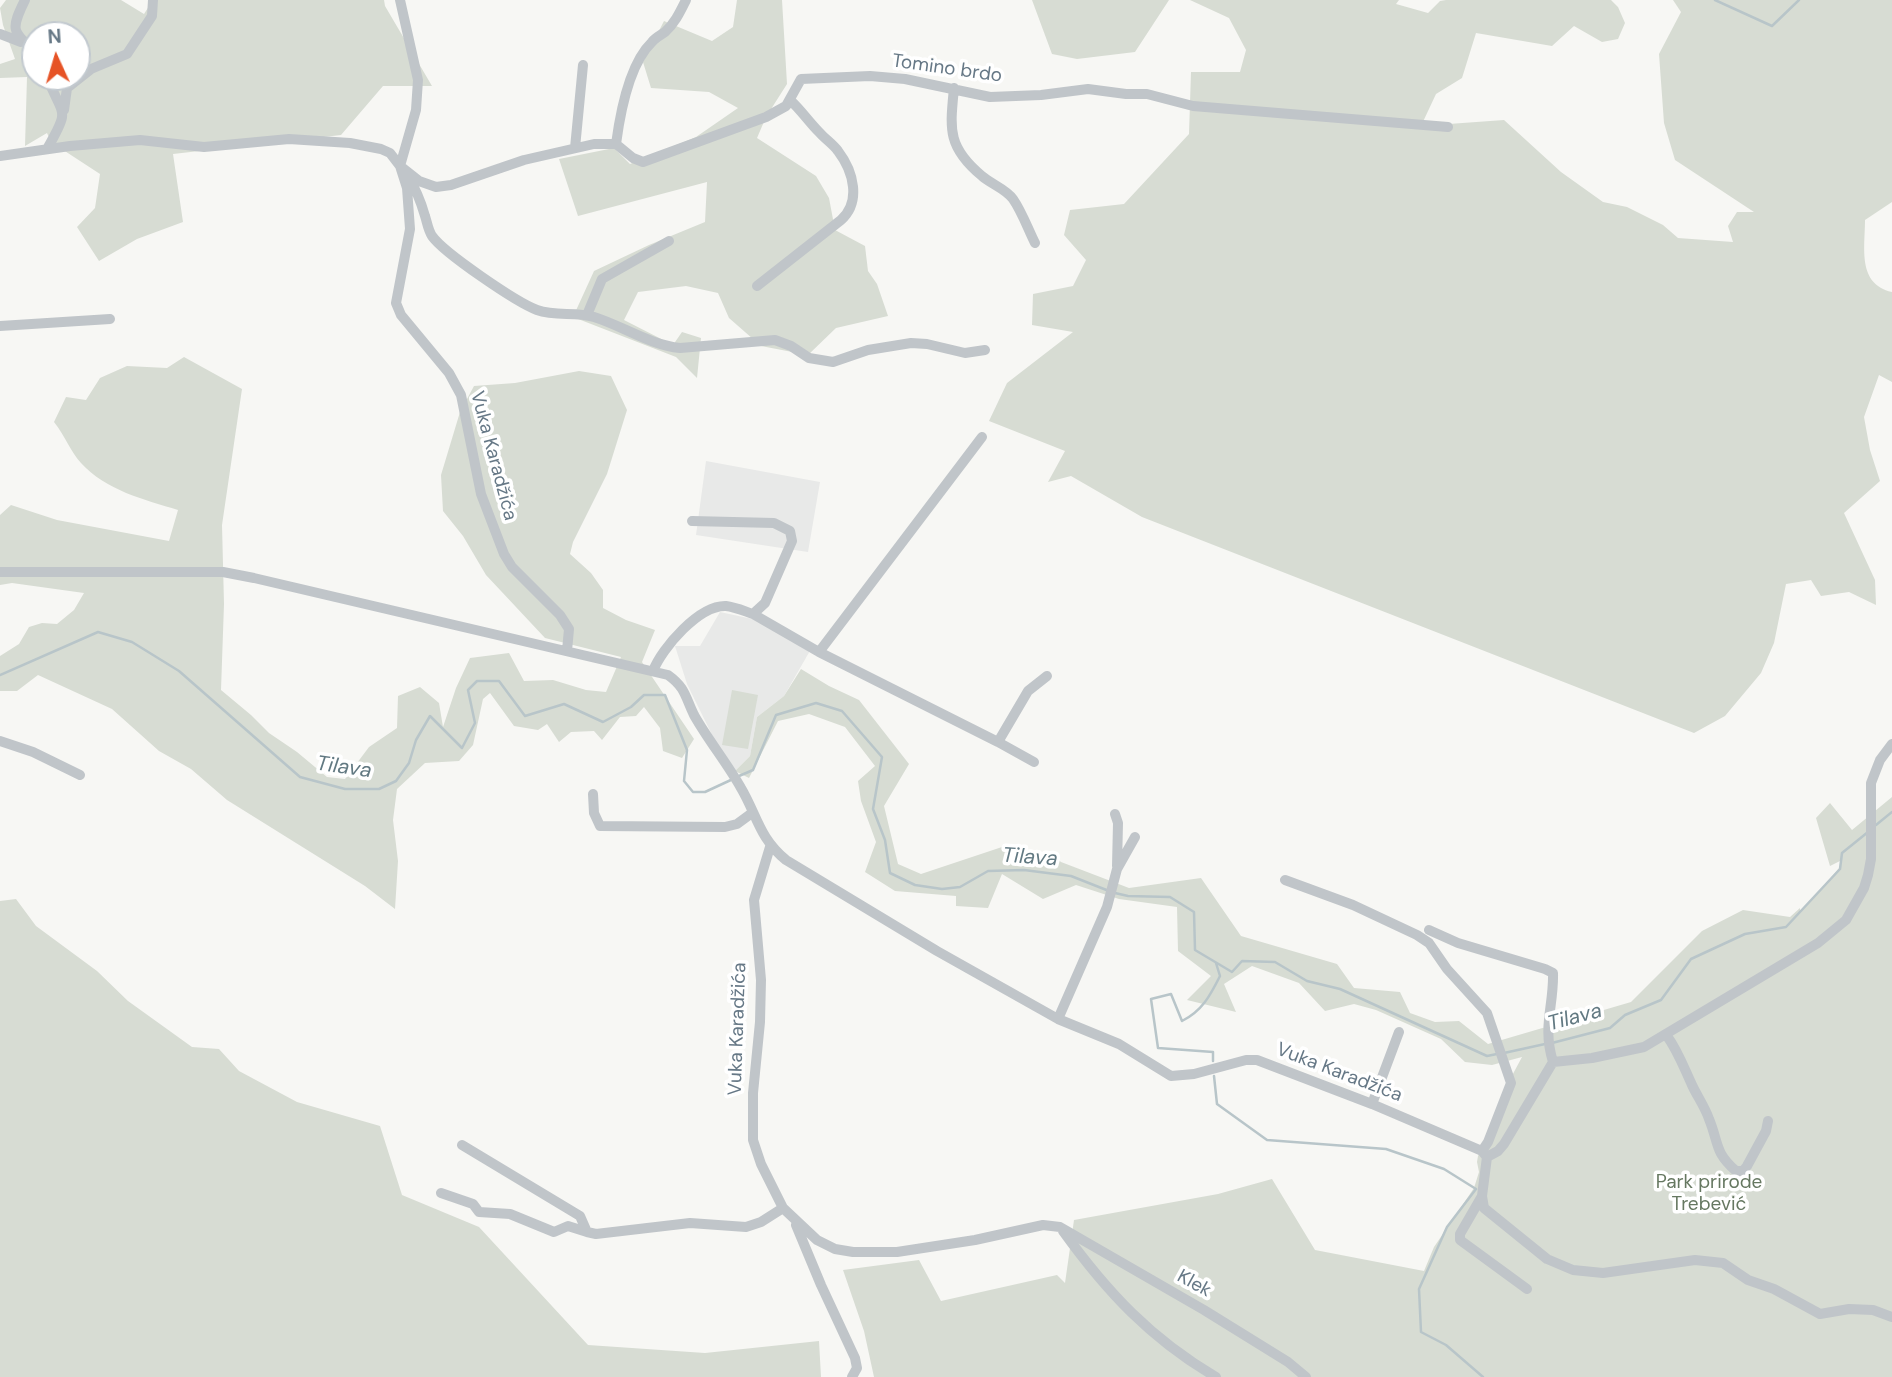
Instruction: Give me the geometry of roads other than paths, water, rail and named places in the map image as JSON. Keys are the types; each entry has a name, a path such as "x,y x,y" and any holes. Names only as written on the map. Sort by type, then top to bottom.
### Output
{"street":[{"path":"21,42 17,34 16,18 25,0"},
{"path":"47,149 62,123 66,89 90,69 127,54 152,16 153,0"},
{"path":"400,0 418,80 416,110 400,166"},
{"path":"400,166 419,181 436,187 452,186 524,160 594,144 616,144 625,96 641,56 652,41 677,19 686,0"},
{"path":"0,34 21,42"},
{"path":"575,149 583,65"},
{"name":"Tomino brdo","path":"616,144 633,159 643,162 766,117 786,106 801,79 870,76 954,88 990,97 1041,95 1088,89 1147,94 1193,106 1448,127"},
{"path":"954,88 950,128 953,139 962,155 981,176 1012,197 1035,243"},
{"path":"54,91 64,110"},
{"path":"757,286 841,220 854,202 854,189 849,172 838,150 790,100"},
{"path":"0,156 141,140 204,147 289,139 350,143 390,153 415,187 429,231 439,243 478,274 528,306 561,315 587,316 625,328 665,346 680,348 775,340 791,345 809,358 833,362 868,350 911,343 965,353 985,350"},
{"name":"Vuka Karadžića","path":"400,166 407,188 410,229 396,303 401,315 449,373 461,395 481,494 496,534 512,567 559,615 569,629 567,651"},
{"path":"587,316 602,279 669,241"},
{"path":"0,326 110,318"},
{"path":"819,652 982,437"},
{"path":"692,521 774,523 790,531 792,541 783,564 765,603 753,614"},
{"name":"Vuka Karadžića","path":"0,572 223,572 668,675 677,681 688,696 693,713 743,790 770,847 786,860 937,951 1058,1019 1119,1044 1171,1076 1194,1074 1246,1060 1257,1060 1372,1104 1484,1154"},
{"path":"653,671 657,660 676,635 712,610 723,606 753,614 819,652 998,741 1034,762"},
{"path":"998,741 1028,691 1047,676"},
{"path":"0,741 33,752 80,775"},
{"path":"1553,1062 1592,1058 1644,1047 1667,1036 1818,943 1846,920 1864,888 1868,874 1871,783 1880,760 1892,744"},
{"path":"593,794 594,813 600,826 725,827 737,824 752,813"},
{"path":"1115,814 1118,823 1117,869"},
{"path":"1058,1019 1107,907 1117,869 1135,836"},
{"name":"Vuka Karadžića","path":"770,847 754,900 761,980 753,1093 753,1140 761,1164 783,1208 793,1219 855,1358 857,1368 852,1377"},
{"path":"1285,880 1378,916 1417,935 1429,943 1447,969 1487,1013 1511,1083 1484,1154 1484,1208 1547,1259 1573,1270 1603,1273 1695,1260 1723,1264 1748,1280 1774,1289 1820,1314 1849,1309 1873,1310 1892,1317"},
{"path":"1429,930 1458,943 1553,973 1547,1019 1548,1042 1553,1062 1504,1144 1498,1151 1484,1154"},
{"path":"1372,1104 1399,1032"},
{"path":"1667,1036 1705,1107 1718,1150 1725,1162 1737,1171 1743,1171 1766,1131 1768,1121"},
{"path":"462,1145 580,1216 587,1232"},
{"path":"441,1193 473,1203 479,1212 510,1214 554,1232 568,1226 596,1234 690,1223 746,1227 761,1222 783,1208"},
{"path":"1482,1196 1460,1234 1460,1240 1527,1289"},
{"path":"793,1219 817,1240 835,1249 853,1252 897,1252 1043,1226 1060,1227 1104,1284 1138,1322 1216,1377"},
{"name":"Klek","path":"1060,1227 1214,1316 1288,1362 1306,1377"}],"waterway":[{"path":"1715,0 1772,26 1799,0"},
{"name":"Tilava","path":"0,675 98,632 132,642 179,671 300,777 345,789 379,789 396,781 409,763 416,740 430,716 462,748 475,723 468,690 477,681 499,681 525,716 564,704 603,722 631,707 644,695 665,695 687,750 684,781 693,792 705,792 733,779"},
{"name":"Tilava","path":"739,776 753,770 776,715 816,703 842,711 882,757 873,809 885,840 890,873 915,885 942,889 960,887 988,871 1024,870 1071,876 1109,891"},
{"name":"Tilava","path":"1876,825 1892,812"},
{"name":"Tilava","path":"1552,1043 1610,1028 1625,1015 1661,1000 1691,959 1745,934 1786,927 1840,869 1842,853 1868,832"},
{"name":"Tilava","path":"1115,893 1170,897 1194,912 1195,950 1232,972 1242,961 1275,962 1307,981 1340,989 1487,1056 1497,1054"},
{"path":"1213,1061 1213,1052 1158,1048 1151,999 1171,994 1182,1021 1200,1008 1213,990 1220,976 1216,963"},
{"name":"Tilava","path":"1504,1053 1545,1044"},
{"path":"1214,1076 1217,1104 1267,1140 1386,1149 1444,1169 1476,1189 1447,1227 1419,1289 1421,1332 1446,1345 1483,1377"}],"park label":[{"name":"Park prirode Trebević","path":"1709,1194"}]}
